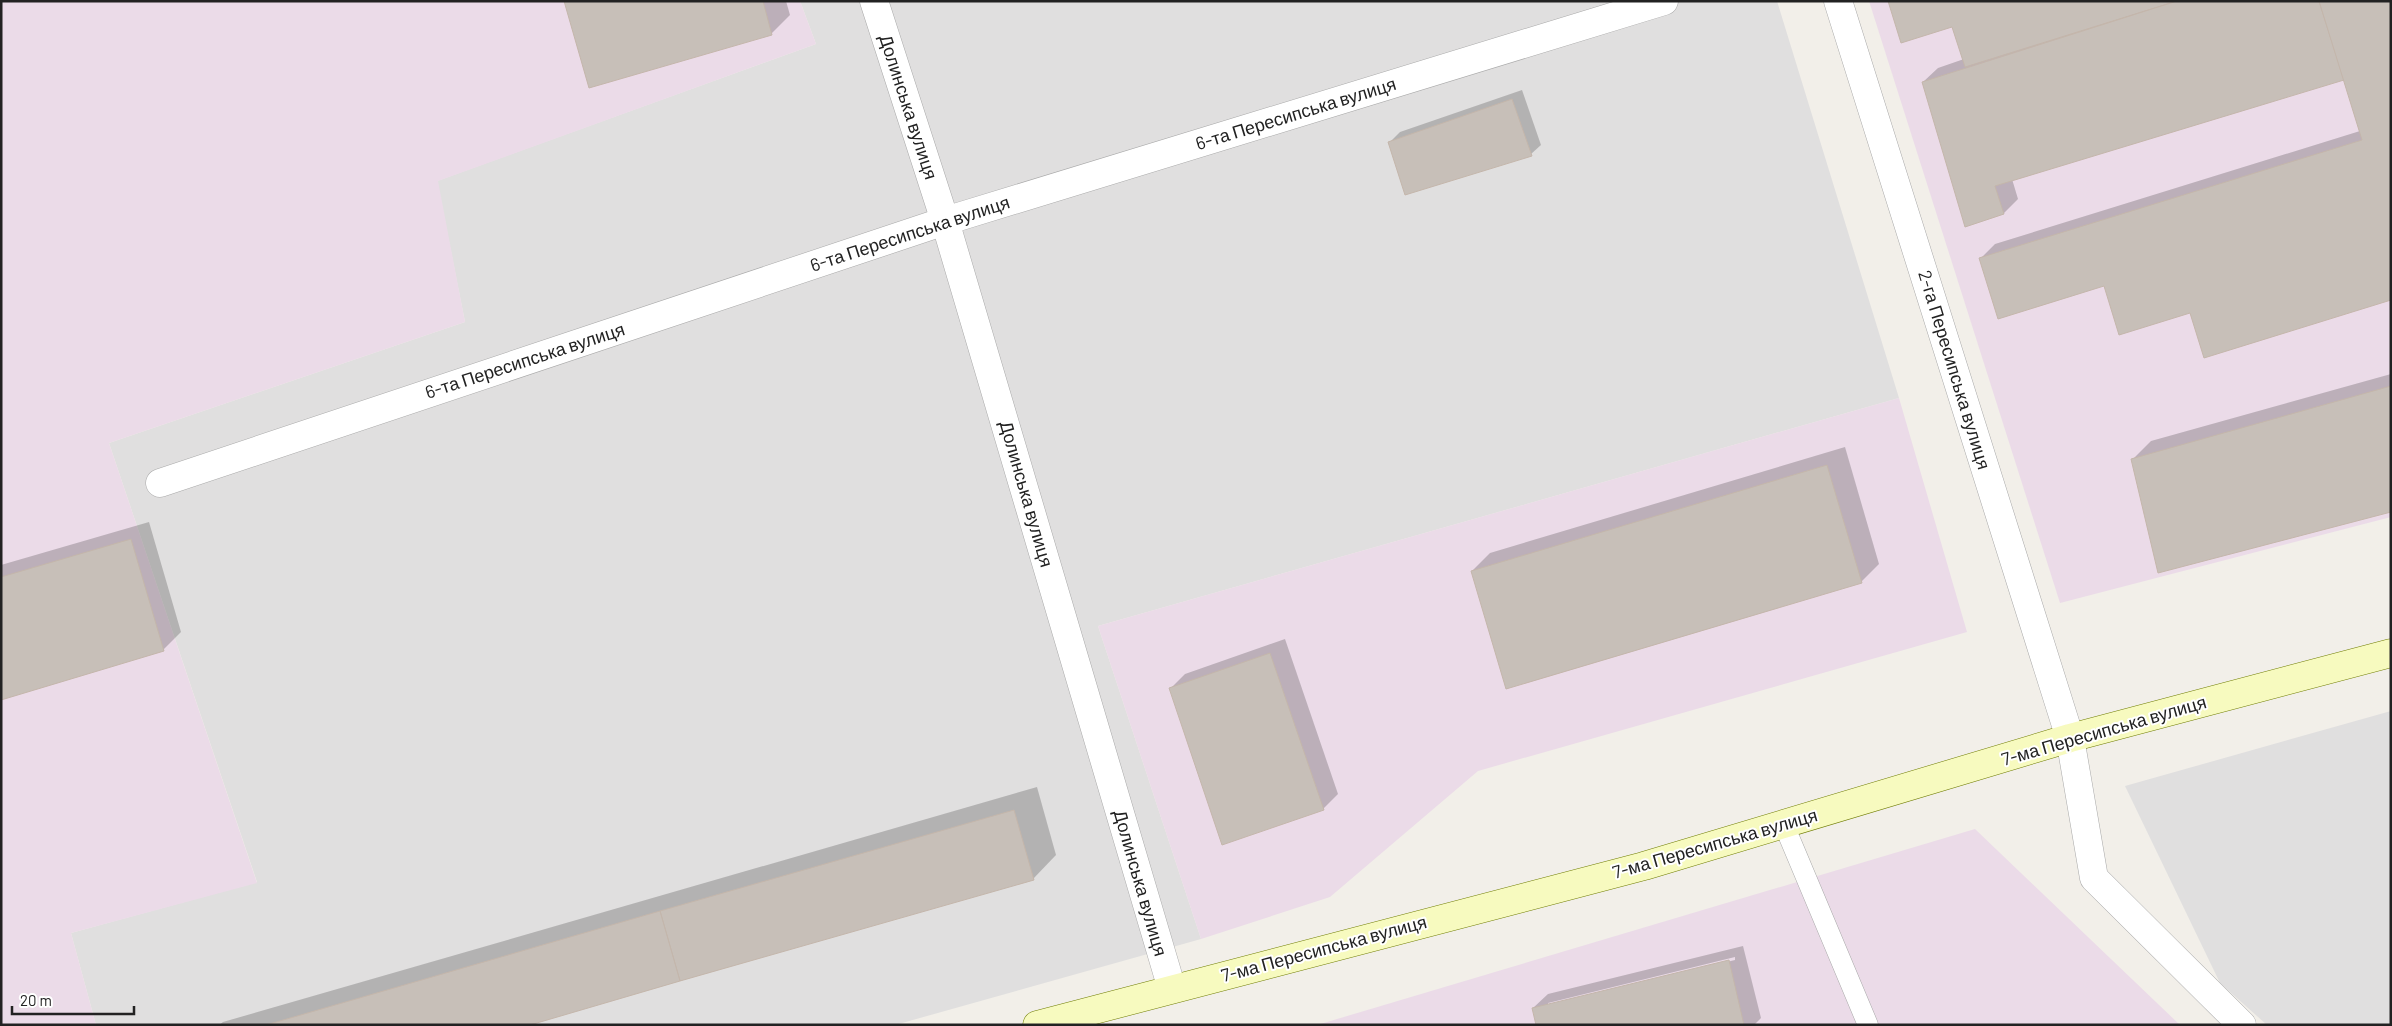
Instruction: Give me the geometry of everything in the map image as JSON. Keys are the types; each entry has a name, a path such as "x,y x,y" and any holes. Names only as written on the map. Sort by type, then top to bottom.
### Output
{"main road":[{"name":"7-ма Пересипська вулиця","path":"1037,1025 1635,868 2070,738 2391,653"}],"street":[{"name":"Долинська вулиця","path":"874,1 945,221 1172,989"},
{"name":"6-та Пересипська вулиця","path":"160,483 945,221 1664,1"},
{"name":"2-га Пересипська вулиця","path":"1838,1 2070,738 2094,878 2242,1025"}],"lane":[{"path":"1784,825 1868,1025"}],"shaded area":[{"path":"1,1 800,1 816,44 438,181 465,322 109,443 257,883 71,933 96,1025 1,1025"},
{"path":"800,1 1777,1 1899,398 1098,626 1201,939 895,1025 96,1025 71,933 257,882 109,443 465,322 437,181 816,44"},
{"path":"1869,1 2391,1 2391,517 2060,603"},
{"path":"1899,398 1967,632 1478,771 1330,897 1201,939 1098,626"},
{"path":"2391,711 2391,1025 2267,1025 2220,983 2125,786"},
{"path":"1975,829 2180,1025 1317,1025"}],"building":[{"path":"564,1 763,1 772,35 589,88"},
{"path":"1888,1 2177,1 1965,67 1952,27 1901,43"},
{"path":"2177,1 2319,1 2344,80 1995,186 2004,214 1965,227 1922,82"},
{"path":"2319,1 2391,1 2391,300 2204,358 2190,313 2119,335 2104,286 1998,319 1979,258 2362,140"},
{"path":"1512,99 1532,156 1405,195 1388,142"},
{"path":"2391,386 2391,512 2158,573 2131,459"},
{"path":"1827,465 1862,583 1506,689 1471,571"},
{"path":"131,539 164,651 1,700 1,577"},
{"path":"1270,653 1324,810 1222,845 1169,688"},
{"path":"1014,810 1034,880 680,981 660,911"},
{"path":"660,911 680,981 530,1025 266,1025"},
{"path":"1729,960 1744,1025 1536,1025 1532,1008"}]}
